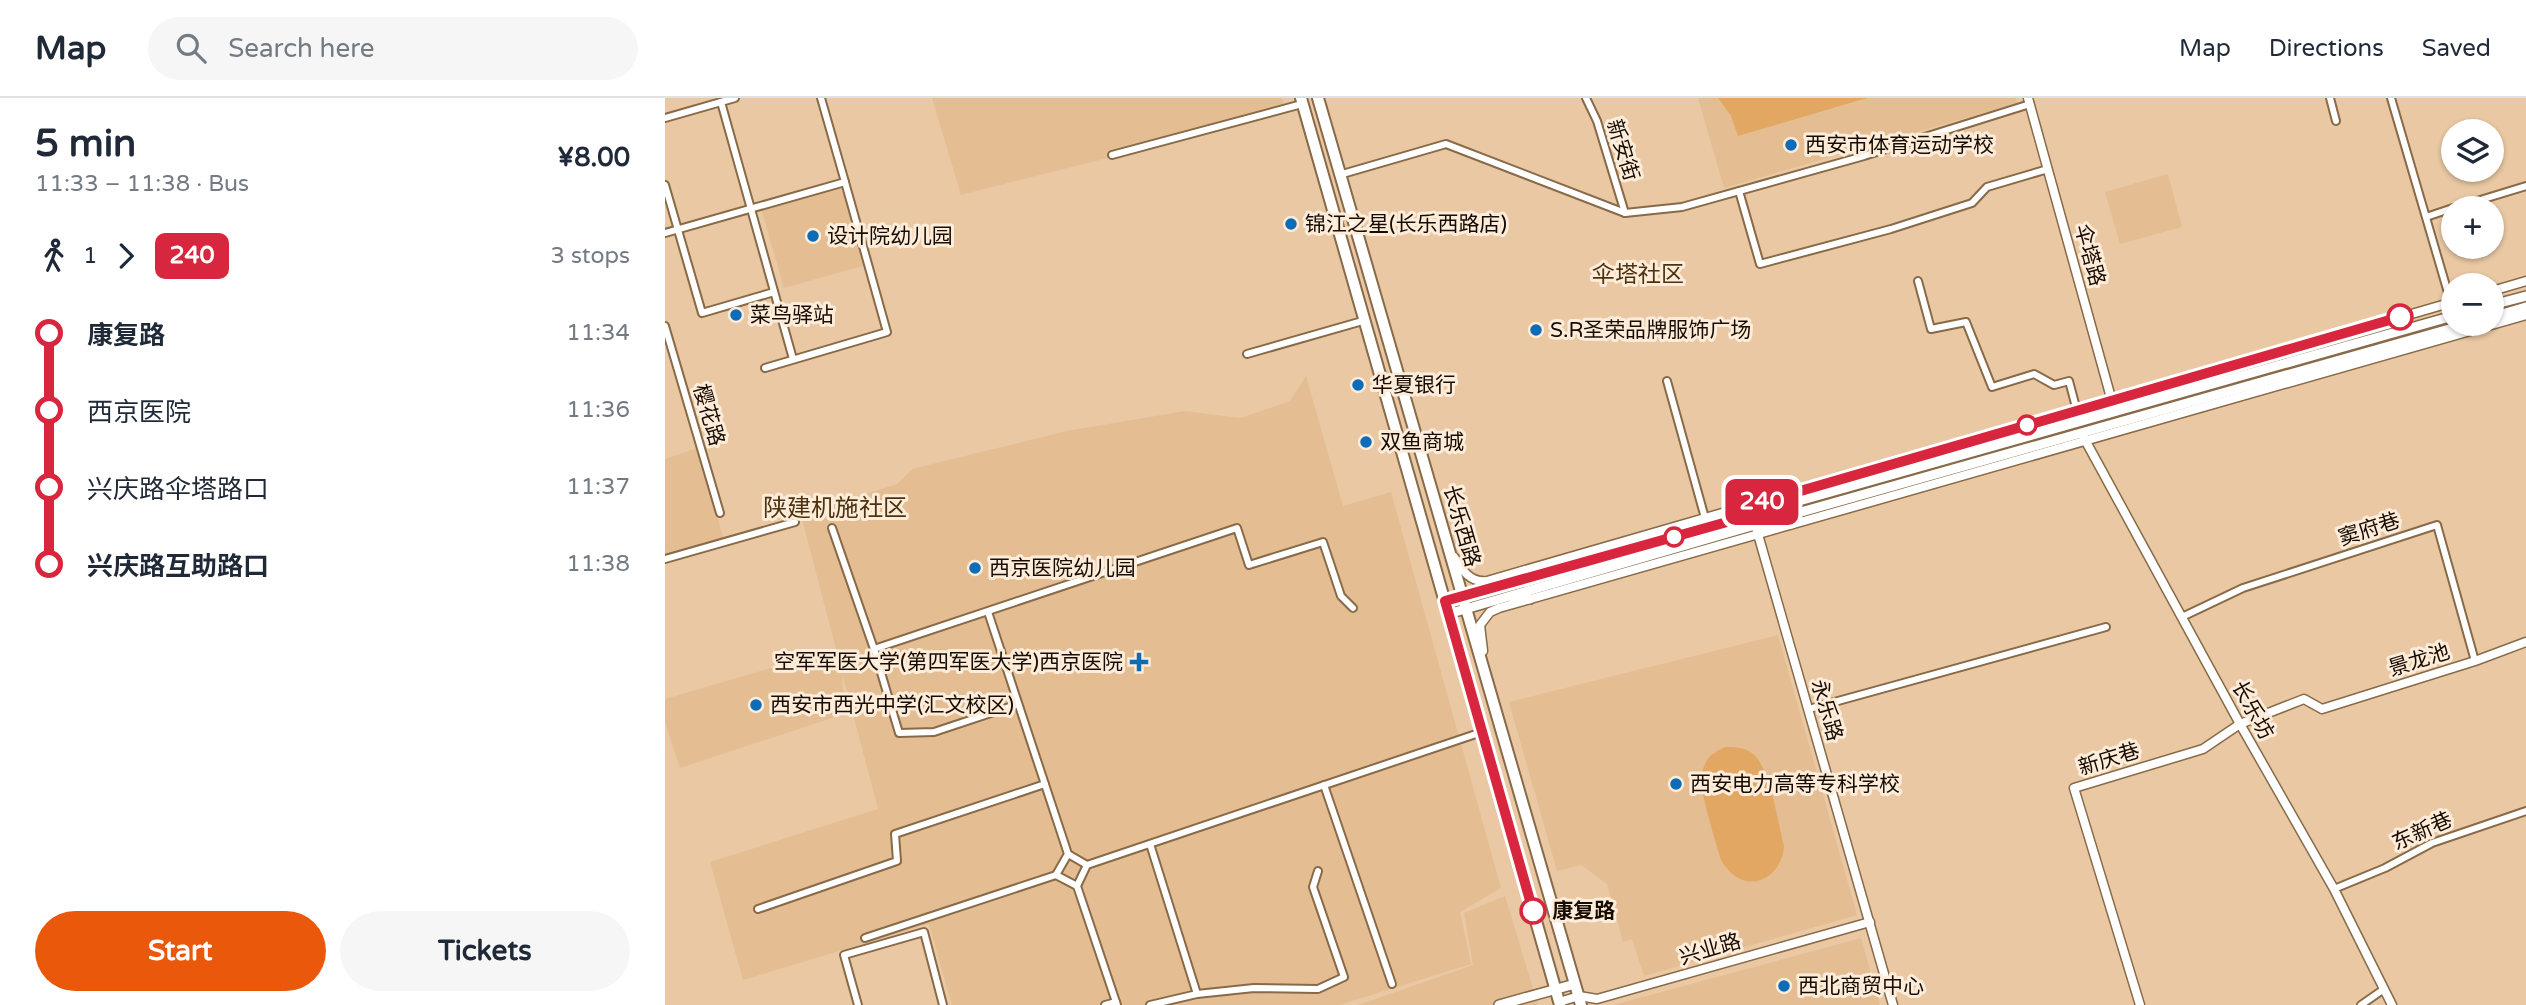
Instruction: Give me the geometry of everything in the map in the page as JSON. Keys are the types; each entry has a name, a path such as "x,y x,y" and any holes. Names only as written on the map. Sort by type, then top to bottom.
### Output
{"main road":[{"name":"长乐西路","path":"1318,98 1580,1001"},
{"name":"长乐西路","path":"1301,101 1366,320 1555,989 1555,1004"},
{"path":"2504,302 2526,296"},
{"path":"2504,313 2526,307"},
{"path":"1448,614 2084,437 2116,417 2441,320"},
{"path":"1445,601 1751,510 2441,331"},
{"path":"1509,597 1530,599"},
{"path":"1499,1005 1575,984"}],"street":[{"path":"665,118 735,98"},
{"path":"765,368 887,332 821,98"},
{"name":"新安街","path":"1586,98 1597,121 1625,213"},
{"path":"2330,98 2336,121"},
{"path":"2391,98 2443,273"},
{"path":"1112,155 1301,101"},
{"path":"1339,175 1446,144 1625,213 1682,207 1864,156 2029,101"},
{"name":"伞塔路","path":"2029,101 2116,417"},
{"path":"721,102 793,359"},
{"path":"1739,191 1760,264 1891,229 1972,203 1987,187 2048,169"},
{"path":"665,233 845,182"},
{"path":"665,185 702,313 774,292"},
{"path":"2493,196 2526,186"},
{"path":"2426,217 2441,212"},
{"path":"1918,281 1931,329 1966,321 1992,387 2034,374 2054,385 2069,381 2077,411"},
{"path":"2504,287 2526,281"},
{"path":"1447,542 1455,559 1468,576 1475,581 1487,582 1705,518 1751,510 2077,411 2441,305"},
{"path":"2084,437 2526,315"},
{"path":"1247,354 1366,320"},
{"name":"樱花路","path":"665,326 720,513"},
{"path":"1667,381 1705,518"},
{"name":"长乐坊","path":"2084,437 2240,724 2334,888 2392,1005"},
{"name":"永乐路","path":"1751,510 1893,1005"},
{"path":"665,559 795,522"},
{"name":"窦府巷","path":"2182,617 2243,589 2437,525 2475,661"},
{"path":"831,528 874,649 899,733 934,732 1019,704"},
{"path":"874,649 1237,528 1249,565 1323,542 1341,596 1353,608"},
{"path":"1487,679 1480,625 1483,618 1499,608 1757,530"},
{"path":"988,612 1068,854 1087,865"},
{"path":"1808,709 2106,627"},
{"name":"景龙池","path":"2322,709 2475,661 2526,642"},
{"name":"新庆巷","path":"2140,1005 2074,788 2203,749 2240,724 2304,699 2322,709"},
{"path":"1077,886 1087,865 1482,732"},
{"path":"758,909 897,861 895,834 1045,784"},
{"path":"1324,786 1392,984"},
{"name":"东新巷","path":"2334,888 2385,868 2432,843 2526,810"},
{"path":"1150,844 1197,994"},
{"path":"865,938 1056,874 1068,854"},
{"path":"1150,1005 1197,994 1254,988 1318,989 1344,978 1313,887 1318,871"},
{"path":"1056,874 1077,886 1117,1003 1105,1005"},
{"name":"兴业路","path":"1555,1004 1597,999 1870,922"},
{"path":"858,1005 844,955 925,932 943,1005"},
{"path":"2361,1005 2384,989"}],"shaded area":[{"path":"932,98 1282,98 1286,113 961,195"},
{"name":"西安市体育运动学校","path":"1698,98 2016,98 2017,103 1724,188"},
{"path":"1718,98 1867,98 1738,136 1731,116"},
{"path":"2168,174 2182,227 2120,244 2105,192"},
{"name":"设计院幼儿园","path":"837,186 844,194 866,265 784,288 761,208"},
{"name":"空军军医大学(第四军医大学)西京医院","path":"1306,376 1343,506 1391,492 1501,888 1460,912 1471,964 1339,1005 952,1005 929,924 743,980 710,862 878,809 843,676 842,685 850,712 680,768 665,722 665,699 836,649 801,515 897,484 912,469 1067,431 1185,411 1241,418 1290,401"},
{"path":"697,448 724,540 665,557 665,459"},
{"name":"西安电力高等专科学校","path":"1778,635 1857,915 1644,976 1632,939 1623,942 1607,884 1581,865 1557,871 1509,702"},
{"path":"1725,747 1742,748 1752,753 1764,770 1773,796 1784,846 1779,865 1758,881 1740,879 1724,865 1706,807 1701,786 1703,770 1711,756"},
{"path":"1505,896 1538,1005 1358,1005 1473,965 1464,913"},
{"path":"1861,938 1880,1005 1613,1005"}],"bus line":[{"name":"240","path":"1533,911 1445,601 1752,515 1749,506 2400,317"}],"place":[{"name":"西安市体育运动学校","path":"1791,145"},
{"name":"锦江之星(长乐西路店)","path":"1291,224"},
{"name":"设计院幼儿园","path":"813,236"},
{"name":"菜鸟驿站","path":"736,315"},
{"name":"S.R圣荣品牌服饰广场","path":"1536,330"},
{"name":"华夏银行","path":"1358,385"},
{"name":"双鱼商城","path":"1366,442"},
{"name":"西京医院幼儿园","path":"975,568"},
{"name":"空军军医大学(第四军医大学)西京医院","path":"1139,662"},
{"name":"西安市西光中学(汇文校区)","path":"756,705"},
{"name":"西安电力高等专科学校","path":"1676,784"},
{"name":"康复路","path":"1533,911"},
{"name":"西北商贸中心","path":"1784,986"}],"district":[{"name":"伞塔社区","path":"1638,274"},
{"name":"陕建机施社区","path":"835,508"}]}
